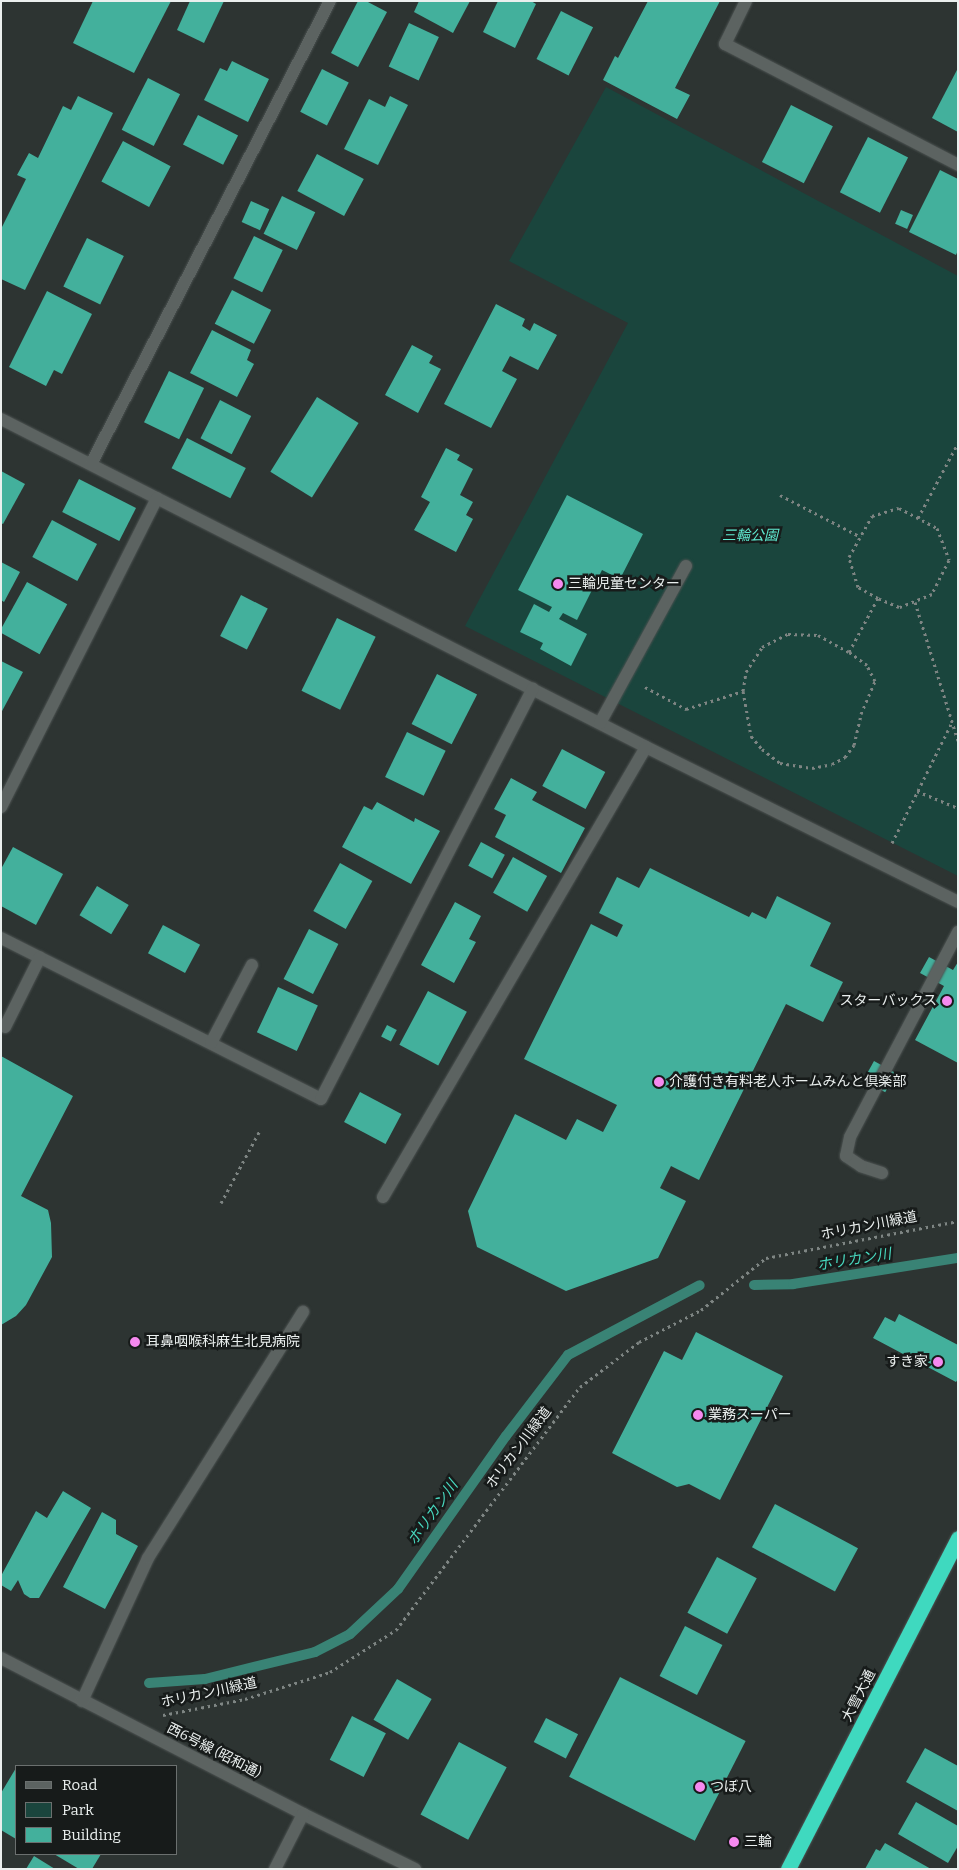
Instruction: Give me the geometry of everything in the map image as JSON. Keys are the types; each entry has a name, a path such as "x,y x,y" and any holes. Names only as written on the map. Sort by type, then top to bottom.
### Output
{"highway":[{"name":"大雪大通","path":"788,1869 958,1538"}],"street":[{"path":"91,464 330,1"},
{"path":"746,1 725,44 958,165"},
{"path":"1,419 646,747 958,902"},
{"path":"1,807 157,498"},
{"path":"600,723 686,566"},
{"path":"1,938 321,1099 533,689"},
{"path":"383,1198 646,747"},
{"path":"882,1173 861,1166 846,1156 850,1137 958,932"},
{"path":"5,1027 40,957"},
{"path":"211,1043 252,965"},
{"path":"82,1701 148,1558 303,1312"},
{"name":"西6号線 (昭和通)","path":"1,1658 302,1814 415,1869"},
{"path":"275,1869 302,1814"}],"path":[{"path":"918,518 958,443"},
{"path":"780,495 861,537"},
{"path":"899,508 937,528 949,560 932,594 899,607 858,587 849,557 861,537 872,516 899,508"},
{"path":"849,652 878,598"},
{"path":"914,602 958,741"},
{"path":"788,634 818,635 849,652 867,665 875,681 860,714 854,744 845,757 832,764 812,768 780,763 762,749 751,736 746,717 743,691 746,672 762,647 788,634"},
{"path":"625,677 686,709 743,691"},
{"path":"881,863 952,722"},
{"path":"917,791 958,808"},
{"path":"221,1203 260,1132"},
{"name":"ホリカン川緑道","path":"125,1722 245,1699 330,1672 396,1630 580,1387 639,1342 701,1310 766,1258 958,1221"}],"green space":[{"name":"三輪公園","path":"606,87 958,276 958,876 465,626 628,323 509,261"}],"building":[{"path":"93,1 171,1 134,73 73,43"},
{"path":"190,1 224,1 204,43 177,30"},
{"path":"358,1 366,1 387,12 358,67 331,53"},
{"path":"419,1 470,1 453,33 414,12"},
{"path":"498,1 531,1 536,4 515,48 483,32"},
{"path":"648,1 720,1 675,88 690,95 677,119 603,80 615,56 618,58"},
{"path":"561,11 593,27 569,75 536,59"},
{"path":"409,23 439,37 419,80 389,67"},
{"path":"232,61 269,79 248,122 204,100 220,68 227,71"},
{"path":"958,68 958,132 932,118"},
{"path":"322,69 349,83 327,125 300,112"},
{"path":"148,78 180,94 154,146 122,130"},
{"path":"78,96 113,113 25,290 1,279 1,229 26,179 17,175 29,153 38,158 63,106 71,110"},
{"path":"390,96 408,105 378,165 344,149 369,99 385,107"},
{"path":"791,105 833,126 804,183 762,162"},
{"path":"198,115 238,135 223,165 183,144"},
{"path":"868,137 908,157 880,213 840,192"},
{"path":"123,141 171,166 149,207 101,182"},
{"path":"317,154 364,179 344,216 297,191"},
{"path":"940,170 958,179 958,250 956,255 909,232"},
{"path":"282,196 315,212 297,250 264,234"},
{"path":"251,201 269,209 260,230 242,222"},
{"path":"901,210 913,215 907,229 895,224"},
{"path":"254,236 283,250 262,292 233,278"},
{"path":"87,238 124,256 100,305 63,287"},
{"path":"232,290 271,310 254,344 215,324"},
{"path":"47,291 92,314 62,374 54,370 46,386 9,367"},
{"path":"496,304 525,319 522,326 530,331 534,323 557,335 538,370 510,356 502,371 517,379 491,428 444,404"},
{"path":"212,330 251,350 247,360 254,364 237,397 190,373"},
{"path":"412,345 433,356 429,363 441,369 418,413 385,395"},
{"path":"169,371 204,388 179,439 144,422"},
{"path":"317,397 359,423 312,498 270,472"},
{"path":"220,400 251,416 232,454 200,438"},
{"path":"187,438 246,468 230,498 172,468"},
{"path":"446,448 460,455 457,460 473,469 460,495 473,502 466,515 473,519 456,552 414,530 430,502 421,497"},
{"path":"1,471 25,484 3,524 1,523"},
{"path":"79,479 136,508 119,541 62,512"},
{"name":"三輪児童センター","path":"567,495 643,534 620,579 602,570 577,620 563,613 559,619 587,634 571,666 540,649 543,643 520,632 534,604 549,612 552,607 518,590"},
{"path":"52,520 97,544 77,581 32,557"},
{"path":"1,562 20,572 4,602 1,600"},
{"path":"27,582 67,604 40,654 1,633 1,629"},
{"path":"241,595 268,609 247,650 220,636"},
{"path":"337,618 376,637 340,710 301,691"},
{"path":"1,661 23,672 1,713"},
{"path":"437,674 477,694 452,744 412,724"},
{"path":"407,732 446,751 424,796 385,777"},
{"path":"562,749 605,772 586,809 542,786"},
{"path":"511,778 537,792 532,800 585,828 561,873 495,837 506,815 494,809"},
{"path":"377,802 414,822 415,818 440,831 411,884 342,847 364,806 372,810"},
{"path":"481,842 505,855 492,879 468,866"},
{"path":"13,847 63,874 36,925 1,906 1,869"},
{"path":"513,857 547,876 527,912 493,893"},
{"path":"340,863 372,881 346,929 313,911"},
{"name":"介護付き有料老人ホームみんと倶楽部","path":"650,868 749,917 752,912 766,919 777,896 831,923 810,966 843,982 823,1022 786,1004 699,1180 671,1166 660,1188 686,1201 658,1258 566,1291 477,1247 468,1211 515,1114 566,1140 577,1119 603,1132 617,1105 524,1059 591,924 617,937 623,925 599,913 617,877 639,888"},
{"path":"97,886 129,905 111,934 79,915"},
{"path":"455,902 481,916 469,939 476,942 454,983 421,965"},
{"path":"163,925 200,945 185,973 148,953"},
{"path":"309,929 338,944 313,994 284,979"},
{"name":"スターバックス","path":"929,957 953,970 958,962 958,1063 915,1040 944,986 920,973"},
{"path":"278,987 318,1006 297,1051 257,1032"},
{"path":"428,991 467,1012 438,1066 399,1045"},
{"path":"387,1025 397,1030 391,1042 381,1037"},
{"path":"1,1056 73,1096 21,1196 48,1210 51,1223 52,1257 26,1305 16,1316 1,1325"},
{"path":"874,1061 896,1073 885,1092 863,1080"},
{"path":"360,1092 401,1114 386,1144 344,1122"},
{"name":"すき家","path":"899,1314 958,1345 958,1379 956,1382 873,1338 885,1317 895,1322"},
{"name":"業務スーパー","path":"696,1332 783,1376 720,1500 689,1484 677,1487 612,1453 664,1351 682,1360"},
{"path":"63,1491 91,1508 39,1598 30,1598 24,1594 18,1580 11,1591 1,1585 1,1576 36,1511 47,1518"},
{"path":"775,1504 858,1548 835,1591 752,1547"},
{"path":"102,1512 116,1520 116,1534 138,1546 105,1609 63,1587"},
{"path":"717,1557 757,1578 727,1634 687,1613"},
{"path":"685,1626 722,1645 697,1695 660,1676"},
{"path":"620,1677 746,1741 695,1841 569,1777"},
{"path":"397,1679 432,1699 408,1740 374,1720"},
{"path":"352,1716 386,1733 364,1777 330,1760"},
{"path":"546,1718 578,1734 566,1758 534,1742"},
{"path":"459,1742 507,1767 468,1840 421,1814"},
{"path":"925,1748 958,1766 958,1811 906,1782"},
{"path":"15,1770 15,1838 1,1830 1,1793"},
{"path":"916,1802 958,1826 958,1846 948,1863 898,1834"},
{"path":"885,1843 931,1869 865,1869 876,1849 880,1851"},
{"path":"56,1855 100,1855 92,1869 79,1869"},
{"path":"34,1856 55,1869 26,1869"}],"waterway":[{"name":"ホリカン川","path":"754,1285 793,1284 958,1258"},
{"name":"ホリカン川","path":"149,1683 205,1679 315,1652 350,1634 398,1589 506,1436 568,1355 700,1285"}],"place":[{"name":"三輪児童センター","path":"558,584"},
{"name":"スターバックス","path":"947,1001"},
{"name":"介護付き有料老人ホームみんと倶楽部","path":"659,1082"},
{"name":"耳鼻咽喉科麻生北見病院","path":"135,1342"},
{"name":"すき家","path":"938,1362"},
{"name":"業務スーパー","path":"698,1415"},
{"name":"つぼ八","path":"700,1787"},
{"name":"三輪","path":"734,1842"}]}
